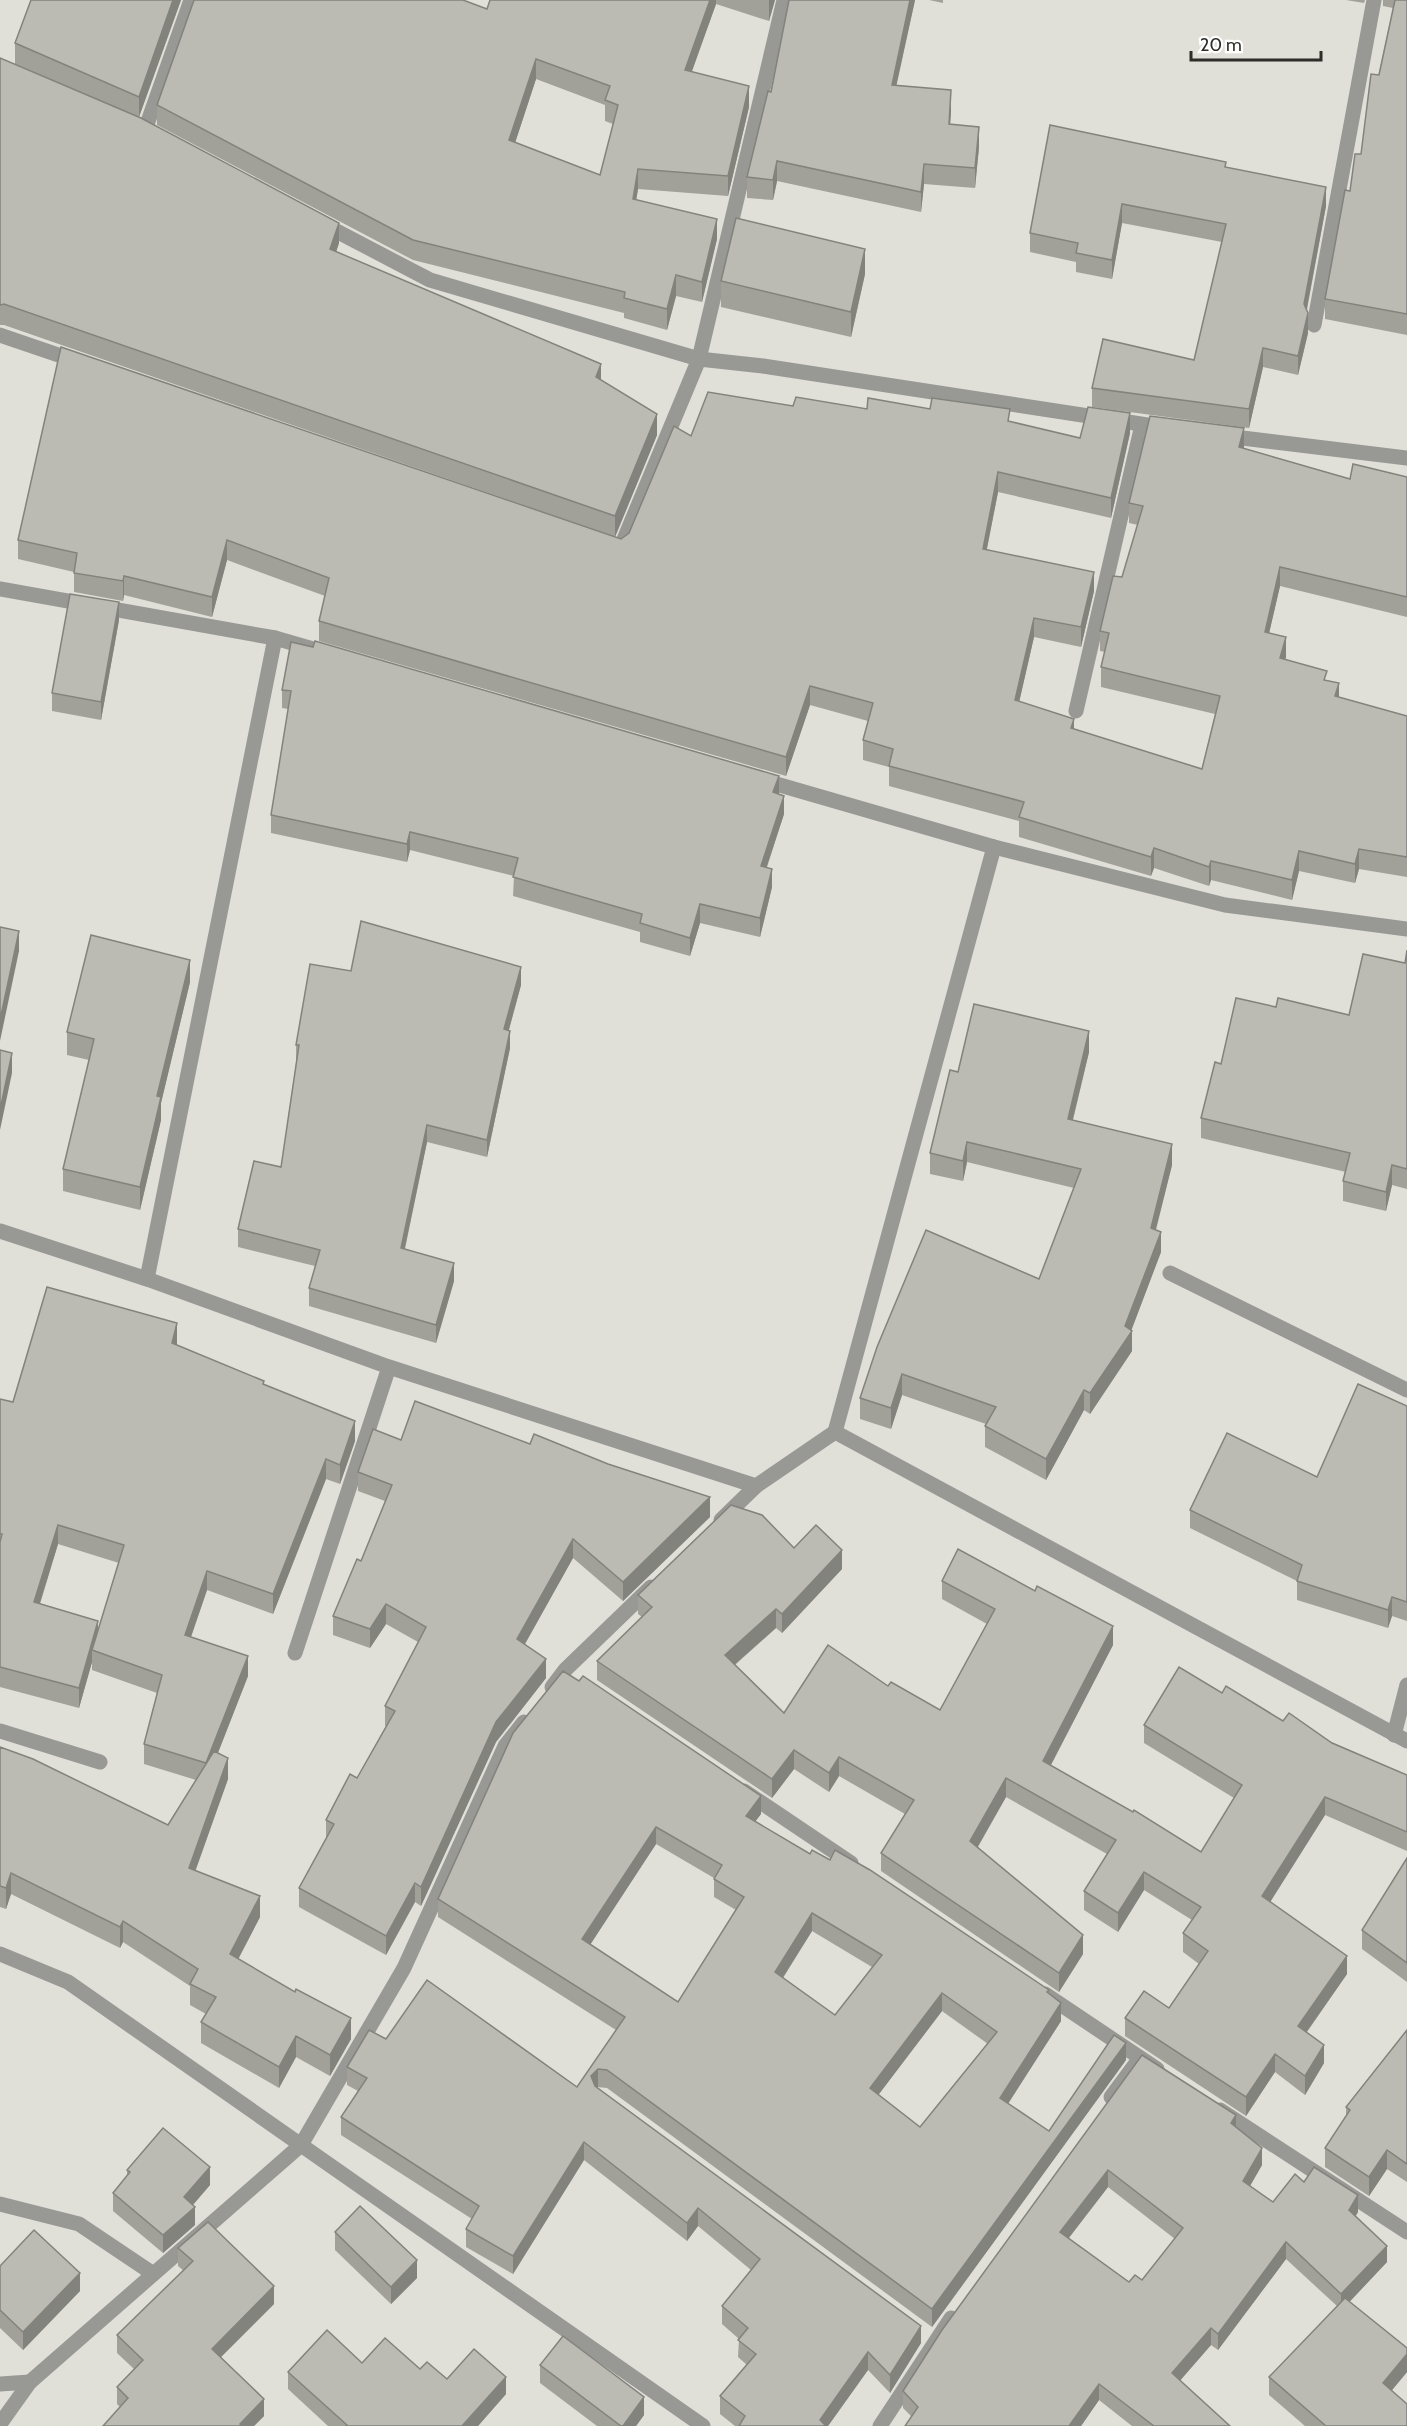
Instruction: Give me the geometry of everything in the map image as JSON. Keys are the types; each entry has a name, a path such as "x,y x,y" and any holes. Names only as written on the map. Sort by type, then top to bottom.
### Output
{"street":[{"path":"145,131 191,0"},
{"path":"597,541 620,549 699,359 783,0"},
{"path":"1314,325 1374,0"},
{"path":"303,214 430,280 699,359 763,366 1188,431"},
{"path":"0,335 90,366"},
{"path":"1076,711 1142,425"},
{"path":"1211,434 1407,458"},
{"path":"0,589 275,638 332,654"},
{"path":"147,1279 275,638"},
{"path":"743,774 994,847 1225,905 1407,929"},
{"path":"706,1534 756,1486 835,1432 994,847"},
{"path":"0,1232 147,1279 389,1367 756,1486"},
{"path":"1170,1273 1407,1390"},
{"path":"295,1653 389,1367"},
{"path":"835,1432 1400,1738 1407,1685"},
{"path":"545,1695 570,1673 665,1574"},
{"path":"0,2424 30,2382 301,2145 404,1968 505,1746 532,1712"},
{"path":"0,1731 100,1762"},
{"path":"734,1784 862,1871"},
{"path":"0,1954 68,1982 703,2426"},
{"path":"1031,1984 1170,2077"},
{"path":"1106,2105 1140,2058"},
{"path":"1209,2103 1407,2232"},
{"path":"0,2204 79,2224 152,2273"},
{"path":"880,2426 929,2338 961,2304"},
{"path":"0,2384 30,2382"}],"building":[{"path":"31,0 173,0 139,97 15,43"},
{"path":"194,0 463,0 487,9 490,0 710,0 685,70 749,86 728,176 638,169 633,199 717,219 702,282 676,275 667,309 624,298 625,292 413,240 157,105","holes":["536,59 610,86 605,100 618,105 600,175 509,140"]},
{"path":"789,0 910,0 892,85 951,90 949,124 979,127 975,168 924,164 921,192 777,161 773,180 747,177 768,91 771,92"},
{"path":"1395,0 1407,0 1407,314 1325,299 1345,190 1350,191 1355,154 1361,154 1371,74 1379,75"},
{"path":"0,58 141,118 339,223 330,249 601,364 596,377 657,414 615,516 4,304 0,305"},
{"path":"1050,125 1226,162 1225,167 1326,187 1304,304 1308,313 1298,356 1263,348 1249,409 1092,388 1103,339 1194,360 1226,224 1122,204 1112,260 1076,253 1078,243 1030,233"},
{"path":"736,218 865,249 851,312 721,281"},
{"path":"61,347 621,539 629,533 674,426 691,436 708,392 793,406 796,397 867,409 868,398 930,409 932,398 1010,409 1008,421 1080,438 1088,407 1130,413 1111,498 998,472 983,549 1094,572 1081,627 1034,618 1015,700 1074,719 1071,728 1202,769 1220,696 1101,667 1109,633 1100,631 1113,576 1122,577 1143,506 1129,503 1150,416 1244,428 1239,447 1350,479 1353,464 1407,477 1407,597 1280,567 1265,632 1286,637 1280,658 1327,671 1324,680 1339,683 1335,696 1407,716 1407,857 1359,849 1355,864 1299,851 1292,880 1211,861 1209,867 1154,848 1151,857 1019,817 1024,802 889,766 893,749 863,740 873,703 810,686 786,757 319,621 329,578 227,540 212,597 124,576 123,581 74,573 77,553 18,540"},
{"path":"70,594 119,602 101,702 52,693"},
{"path":"315,641 779,776 773,792 784,796 761,866 772,869 760,918 700,904 690,938 640,923 642,914 513,877 518,858 410,832 407,844 271,815 291,691 282,690 291,642 313,647"},
{"path":"361,921 521,967 504,1029 510,1031 487,1140 427,1125 401,1248 454,1263 436,1325 309,1288 320,1250 238,1229 254,1161 281,1167 299,1045 296,1045 310,964 351,971"},
{"path":"0,927 19,931 0,1020"},
{"path":"91,935 190,960 157,1096 161,1097 140,1187 63,1169 94,1039 67,1032"},
{"path":"1407,950 1407,1169 1392,1165 1386,1192 1343,1181 1350,1153 1201,1118 1215,1062 1221,1064 1236,998 1276,1007 1278,998 1349,1015 1363,954 1405,963"},
{"path":"974,1004 1089,1031 1068,1119 1172,1144 1151,1228 1161,1232 1125,1326 1132,1331 1090,1393 1084,1390 1046,1459 985,1426 996,1407 902,1374 891,1408 860,1398 877,1347 926,1230 1039,1279 1081,1169 967,1142 963,1161 930,1153 950,1070 958,1072"},
{"path":"0,1050 12,1053 0,1110"},
{"path":"47,1287 177,1323 172,1343 264,1381 263,1384 355,1421 340,1465 326,1459 273,1594 207,1571 185,1635 248,1656 206,1763 144,1744 162,1675 92,1650 124,1545 58,1525 34,1602 98,1621 79,1688 0,1667 0,1542 2,1534 0,1534 0,1399 13,1402"},
{"path":"1358,1384 1407,1406 1407,1602 1392,1597 1388,1610 1297,1581 1302,1565 1190,1510 1227,1433 1317,1477"},
{"path":"415,1401 530,1444 534,1434 608,1464 710,1497 623,1582 573,1539 517,1639 546,1659 496,1722 421,1887 415,1883 386,1936 299,1888 334,1824 326,1820 350,1774 357,1778 395,1711 385,1706 426,1627 386,1604 370,1629 333,1616 357,1559 361,1561 392,1485 358,1472 373,1429 401,1440"},
{"path":"731,1505 762,1515 794,1548 816,1525 842,1550 782,1614 776,1609 725,1655 784,1713 828,1645 888,1686 891,1682 940,1710 995,1609 942,1581 958,1549 1035,1591 1037,1586 1113,1626 1043,1761 1133,1812 1134,1810 1201,1852 1242,1785 1144,1725 1179,1667 1222,1693 1226,1686 1283,1721 1289,1713 1332,1743 1407,1775 1407,1832 1325,1797 1262,1896 1347,1956 1298,2026 1324,2045 1305,2076 1275,2054 1246,2097 1125,2018 1144,1991 1169,2008 1208,1951 1183,1933 1201,1907 1144,1872 1118,1913 1084,1891 1116,1840 1006,1778 970,1841 1083,1935 1059,1973 881,1853 914,1800 839,1757 829,1773 794,1750 772,1779 597,1661 652,1607 638,1595"},
{"path":"563,1671 579,1681 583,1676 761,1796 746,1816 810,1854 812,1850 830,1860 835,1850 870,1870 1049,1990 1047,1992 1061,2003 1000,2098 1049,2131 1114,2035 1126,2043 932,2309 607,2070 598,2069 591,2076 595,2086 921,2326 890,2375 868,2352 820,2420 826,2426 739,2426 745,2416 720,2396 756,2354 738,2340 748,2328 722,2306 760,2259 698,2208 687,2223 584,2142 513,2256 466,2229 479,2206 341,2117 367,2078 347,2067 369,2030 386,2039 427,1980 577,2087 625,2017 438,1899 513,1733","holes":["656,1827 722,1865 714,1879 744,1897 678,2002 582,1939","812,1913 882,1955 835,2015 775,1972","942,1993 997,2032 920,2127 870,2088"]},
{"path":"0,1747 33,1759 168,1825 214,1751 228,1758 189,1868 260,1896 230,1954 295,1992 296,1989 351,2018 330,2055 296,2036 279,2067 201,2022 216,1997 190,1984 198,1969 123,1921 120,1927 11,1873 6,1888 0,1886"},
{"path":"1407,1858 1407,1963 1362,1930"},
{"path":"1407,2030 1407,2164 1387,2150 1369,2177 1325,2148 1350,2110 1346,2107"},
{"path":"1142,2055 1236,2115 1231,2123 1262,2148 1243,2181 1273,2202 1295,2174 1304,2182 1314,2167 1358,2195 1349,2210 1387,2246 1341,2294 1286,2242 1218,2334 1211,2328 1172,2373 1230,2426 1154,2426 1099,2384 1069,2426 905,2426 918,2407 903,2391 942,2330","holes":["1108,2170 1183,2228 1142,2280 1135,2275 1129,2282 1060,2232"]},
{"path":"163,2128 210,2167 184,2197 195,2207 163,2235 113,2193 130,2172 127,2170"},
{"path":"360,2206 417,2260 391,2287 335,2232"},
{"path":"208,2222 274,2286 212,2349 264,2399 240,2424 242,2426 103,2426 128,2398 117,2387 143,2360 117,2335 193,2261 178,2248"},
{"path":"34,2230 80,2273 23,2332 0,2310 0,2266"},
{"path":"1345,2298 1407,2348 1407,2354 1383,2383 1407,2404 1407,2426 1326,2426 1269,2377"},
{"path":"327,2330 362,2363 385,2338 420,2369 427,2362 447,2379 474,2349 506,2377 462,2426 346,2426 288,2372"},
{"path":"563,2336 644,2397 623,2426 540,2365"}]}
